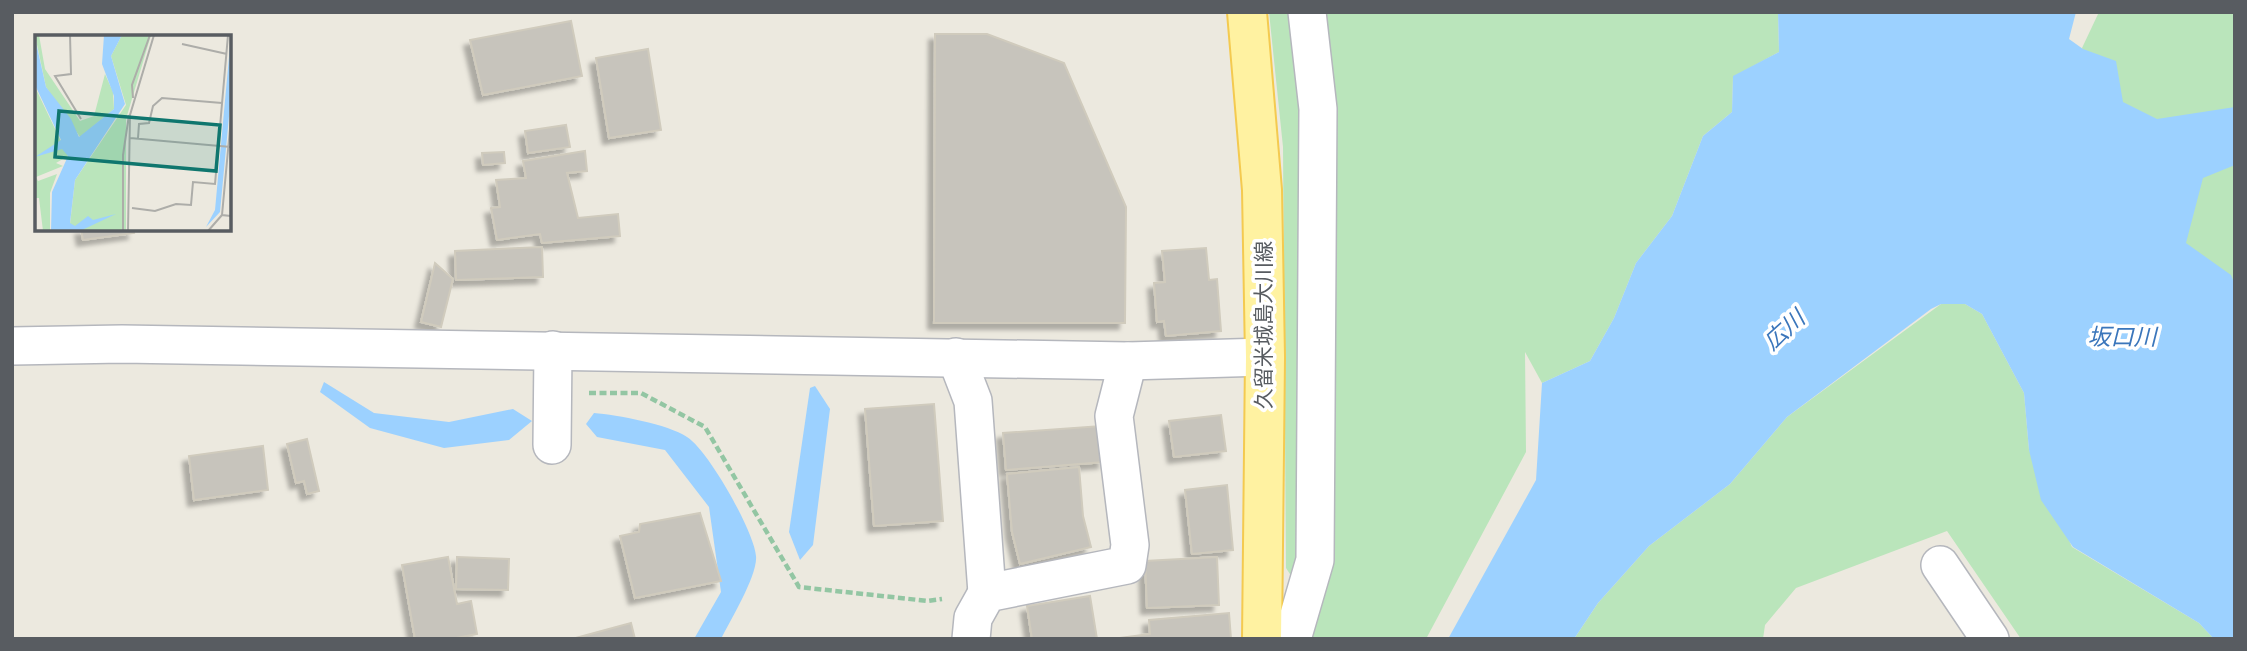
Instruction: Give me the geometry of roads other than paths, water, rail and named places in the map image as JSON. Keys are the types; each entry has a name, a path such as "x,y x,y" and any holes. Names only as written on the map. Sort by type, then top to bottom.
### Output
{"main road":[{"name":"久留米城島大川線","path":"1247,12 1262,190 1265,357 1262,639"}],"street":[{"path":"1292,639 1315,560 1318,108 1307,12"},
{"path":"12,346 122,344 1128,361 1265,357"},
{"path":"552,445 553,350"},
{"path":"956,358 973,401 987,593 972,618 971,639"},
{"path":"987,593 1127,565 1130,545 1114,416 1128,361"},
{"path":"1940,565 1990,639"}],"water":[{"path":"1778,12 2076,12 2069,39 2083,49 2116,61 2123,102 2157,119 2235,107 2235,165 2203,178 2186,243 2231,275 2235,285 2235,639 2214,639 2199,623 2073,547 2041,500 2029,450 2024,393 1982,314 1965,304 1941,304 1787,417 1730,484 1649,546 1598,603 1574,639 1448,639 1536,480 1542,383 1590,361 1614,318 1636,263 1672,216 1703,136 1732,112 1733,76 1779,52"},
{"path":"324,382 374,413 449,422 513,409 532,421 509,440 444,448 370,428 320,392"},
{"path":"815,386 830,409 813,545 800,560 789,532 810,388"},
{"path":"594,413 655,424 687,437 706,458 729,492 747,529 756,556 748,586 721,639 694,639 721,592 709,507 665,450 597,437 586,424"}],"water label":[{"name":"広川","path":"1784,330"},
{"name":"坂口川","path":"2122,337"}]}
